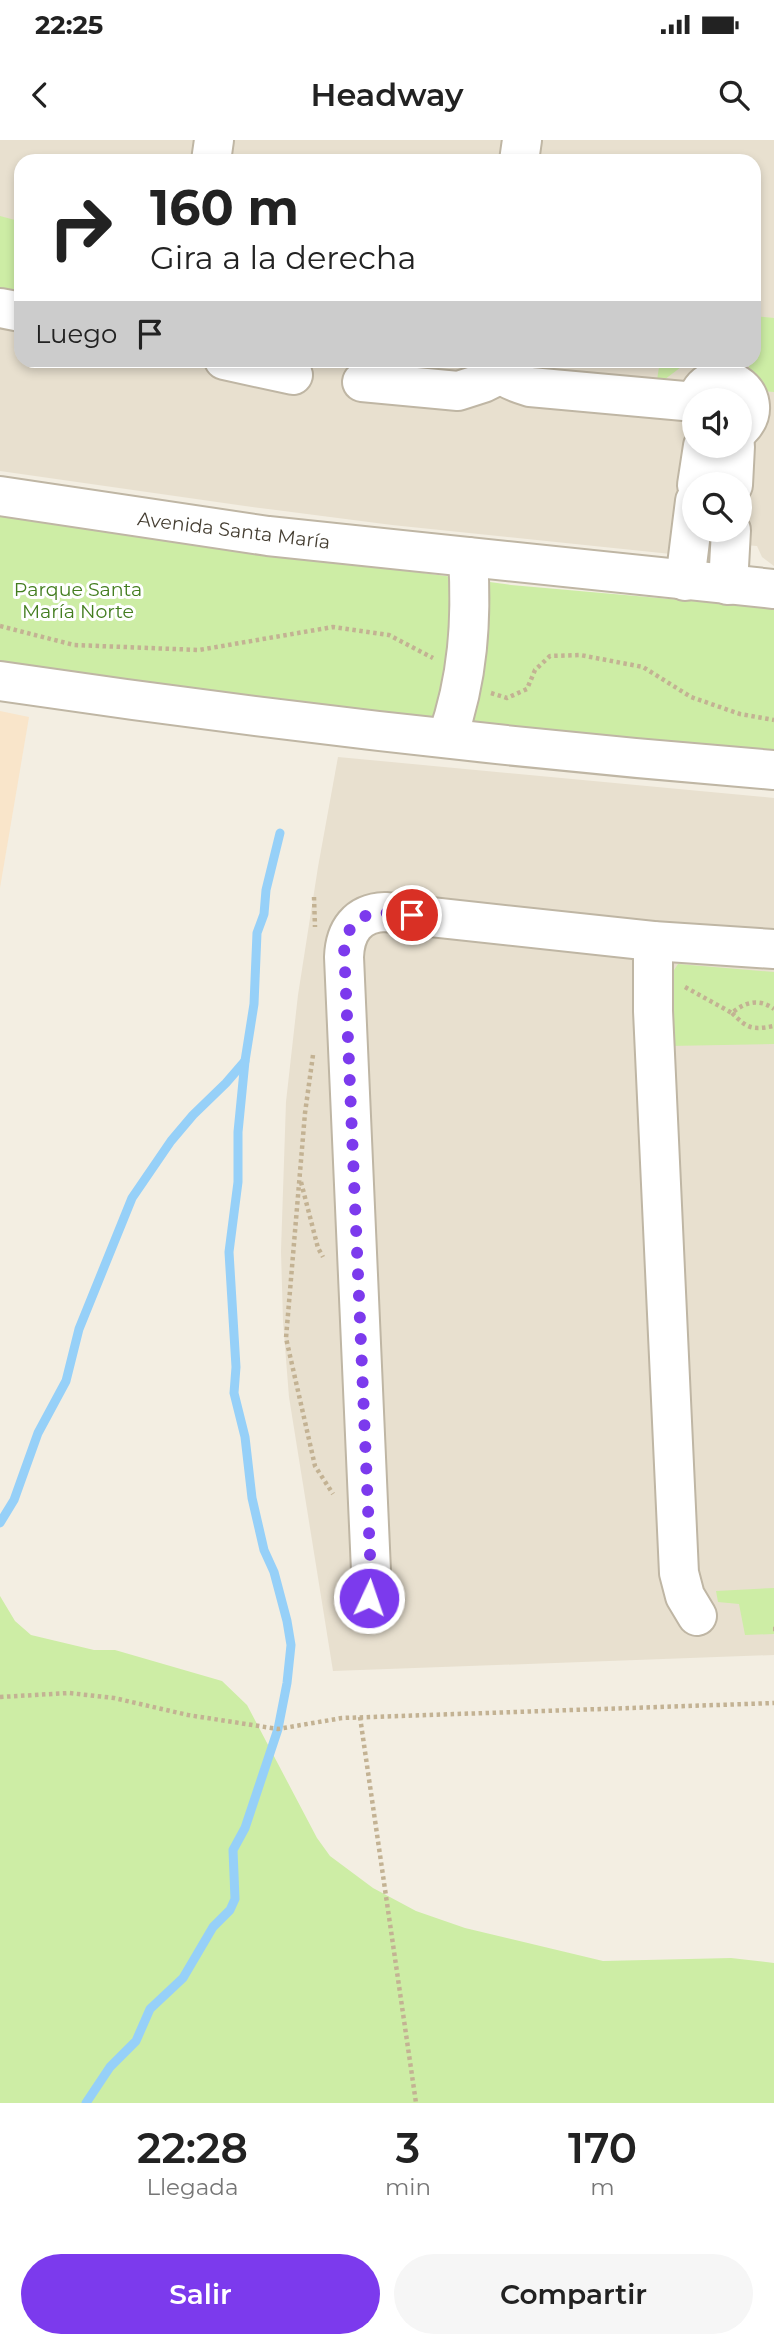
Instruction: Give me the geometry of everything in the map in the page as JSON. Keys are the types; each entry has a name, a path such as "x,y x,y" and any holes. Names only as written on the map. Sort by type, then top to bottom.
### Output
{"street":[{"path":"261,368 293,375"},
{"path":"362,382 458,391 483,383 496,368"},
{"path":"498,368 514,382 530,387 682,401"},
{"path":"703,388 709,383 725,380 734,382 741,388"},
{"name":"Avenida Santa María","path":"0,496 268,536 774,590"},
{"path":"685,580 690,542"},
{"path":"728,585 730,542"},
{"path":"447,738 458,708 464,675 470,604 468,557"},
{"path":"0,681 321,726 774,770"},
{"path":"369,1598 370,1555 344,971 346,936 357,920 375,912 385,912 653,958 774,949"},
{"path":"653,958 679,1573 685,1596 697,1616"}],"path":[{"path":"0,626 74,645 199,650 333,627 389,635 464,675 485,691 507,698 527,689 535,670 550,656 580,655 643,667 691,697 740,714 774,720"},
{"path":"314,897 315,937"},
{"path":"653,958 687,988 732,1013 745,1026 774,1026"},
{"path":"732,1013 743,1004 759,1003 774,1009"},
{"path":"314,1046 305,1113 286,1338 315,1466 335,1499"},
{"path":"0,1697 69,1693 278,1729 360,1717 774,1703"},
{"path":"360,1717 416,2103"}],"shaded area":[{"path":"0,140 774,140 774,566 762,557 757,546 708,542 752,542 752,472 682,472 682,540 672,539 671,554 392,525 0,471"},
{"path":"0,711 29,717 0,888"},
{"path":"338,757 774,798 774,1655 333,1671 289,1397 281,1251 286,1102 298,995"}],"green space":[{"path":"0,216 14,220 14,290 0,293"},
{"path":"761,317 774,318 774,392 762,391 750,368 761,368"},
{"path":"659,368 680,368 656,386"},
{"name":"Parque Santa María Norte","path":"0,513 511,585 774,608 774,750 490,727 0,665"},
{"path":"678,964 774,972 774,1044 668,1046 665,984"},
{"path":"774,1588 774,1634 745,1635 739,1604 718,1602 716,1591"},
{"path":"0,1596 15,1621 31,1635 94,1650 115,1650 222,1681 247,1705 317,1838 330,1856 373,1888 416,1911 465,1928 603,1961 731,1958 774,1963 774,2103 0,2103"}],"waterway":[{"path":"86,2103 110,2067 136,2041 150,2009 183,1978 213,1927 230,1910 235,1899 233,1850 245,1828 278,1729 287,1683 291,1645 287,1621 274,1572 264,1550 252,1498 245,1437 234,1393 236,1367 229,1252 238,1182 238,1132 245,1061 254,1004 257,933 264,914 266,890 280,833"},
{"path":"0,1523 14,1500 38,1433 66,1381 79,1329 132,1198 171,1141 245,1061"}],"route":[{"path":"369,1598 371,1571 344,946 351,928 365,915 375,912 412,915"}]}
